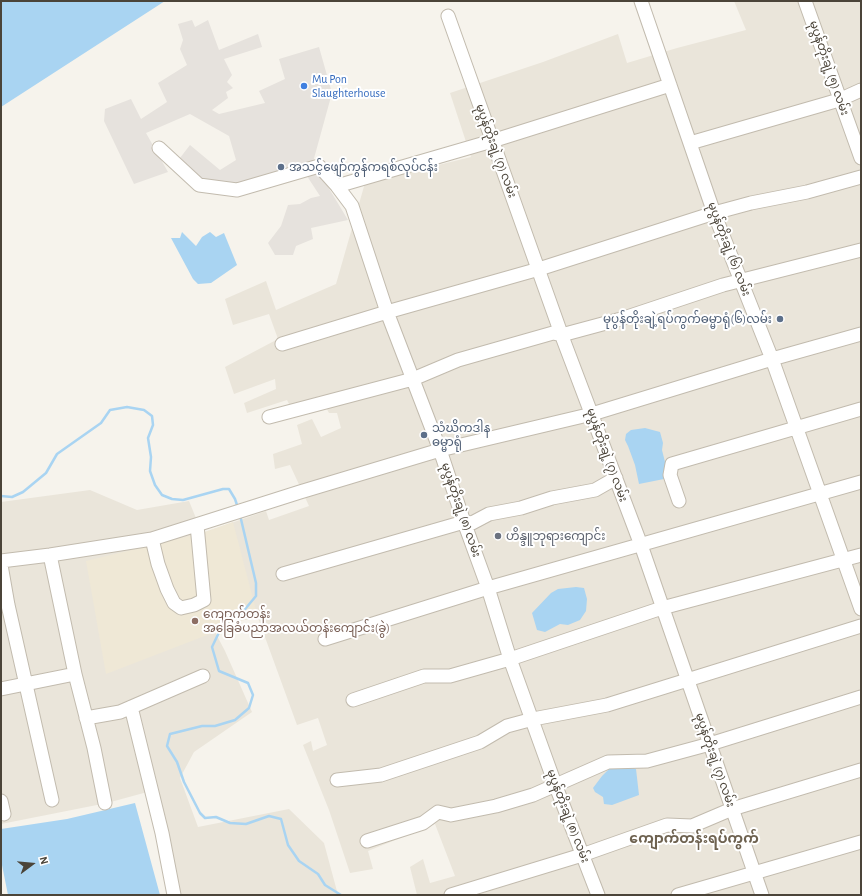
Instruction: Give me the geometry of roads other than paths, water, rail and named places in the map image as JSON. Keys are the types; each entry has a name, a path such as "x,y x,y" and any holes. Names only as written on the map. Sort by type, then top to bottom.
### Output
{"street":[{"name":"မုပွန်တိုးချဲ့ (၆) လမ်း","path":"641,1 714,213 772,359 861,609"},
{"name":"မုပွန်တိုးချဲ့ (၅) လမ်း","path":"805,1 839,100 861,158"},
{"name":"မုပွန်တိုးချဲ့ (၇) လမ်း","path":"448,16 562,335 641,545 762,895"},
{"path":"337,186 492,141 670,85"},
{"path":"690,143 839,100 861,90"},
{"name":"မုပွန်တိုးချဲ့ (၈) လမ်း","path":"159,148 199,185 237,190 319,166 352,206 387,312 440,450 488,588 510,659 533,719 555,784 598,895"},
{"path":"282,344 387,312 539,269 714,213 751,203 807,192 861,177"},
{"path":"269,417 413,379 458,360 553,333 562,335 621,319 705,290 861,250"},
{"path":"1,561 152,539 440,450 592,414 772,359 861,334"},
{"path":"679,501 670,475 672,464 861,409"},
{"path":"283,574 464,522 472,523 489,514 521,508 552,498 595,490 616,478"},
{"path":"325,639 488,588 861,482"},
{"path":"152,539 158,564 174,603 181,608 194,605 204,600 197,525"},
{"path":"50,555 75,674 94,748 105,803"},
{"path":"353,700 424,676 450,676 510,659 662,608 861,555"},
{"path":"1,565 25,684 52,800"},
{"path":"337,780 381,775 480,742 507,726 533,719 607,706 861,626"},
{"path":"1,689 75,674"},
{"path":"86,718 120,712 203,676"},
{"path":"367,841 423,823 438,812 451,815 496,806 533,795 555,784 608,762 647,761 710,744 861,697"},
{"path":"131,707 162,833 174,895"},
{"path":"451,895 582,855 667,825 692,826 732,809 861,770"},
{"path":"1,801 4,814"},
{"path":"678,895 861,842"}],"water":[{"path":"1,1 165,1 1,107"},
{"path":"182,232 196,246 202,237 210,232 216,237 224,233 237,265 211,283 198,284 193,279 171,238 180,238"},
{"path":"645,428 660,432 666,466 664,479 639,484 635,465 625,440 626,434 631,430"},
{"path":"576,587 584,588 587,599 586,611 580,620 568,625 560,624 545,632 537,630 532,613 551,593 558,589"},
{"path":"613,765 636,769 639,795 612,805 604,804 603,797 595,792 593,788"},
{"path":"135,803 160,895 8,895 1,860 1,829 67,819"}],"waterway":[{"path":"1,496 12,497 23,492 46,473 57,454 101,423 110,410 127,407 144,410 152,416 153,425 148,438 151,457 150,471 155,485 162,495 172,499 183,500 223,489 229,489 238,508"},
{"path":"240,515 256,583 256,596 241,614 223,624 212,647 219,671 248,683 253,695 249,708 235,720 215,726 202,726 170,734 167,746 177,762 184,782 200,813 205,818 216,817 230,823 246,824 269,816 281,819 288,845 299,861 318,874 325,885 341,895"}],"place":[{"name":"Mu Pon Slaughterhouse","path":"304,86"},
{"name":"အသင့်ဖျော်ကွန်ကရစ်လုပ်ငန်း","path":"281,167"},
{"name":"မုပွန်တိုးချဲ့ရပ်ကွက်ဓမ္မာရုံ(၆)လမ်း","path":"780,319"},
{"name":"သံဃိကဒါန ဓမ္မာရုံ","path":"424,435"},
{"name":"ဟိန္ဒူဘုရားကျောင်း","path":"498,536"},
{"name":"ကျောက်တန်း အခြေခံပညာအလယ်တန်းကျောင်း(ခွဲ)","path":"195,621"}],"district":[{"name":"ကျောက်တန်းရပ်ကွက်","path":"694,839"}]}
